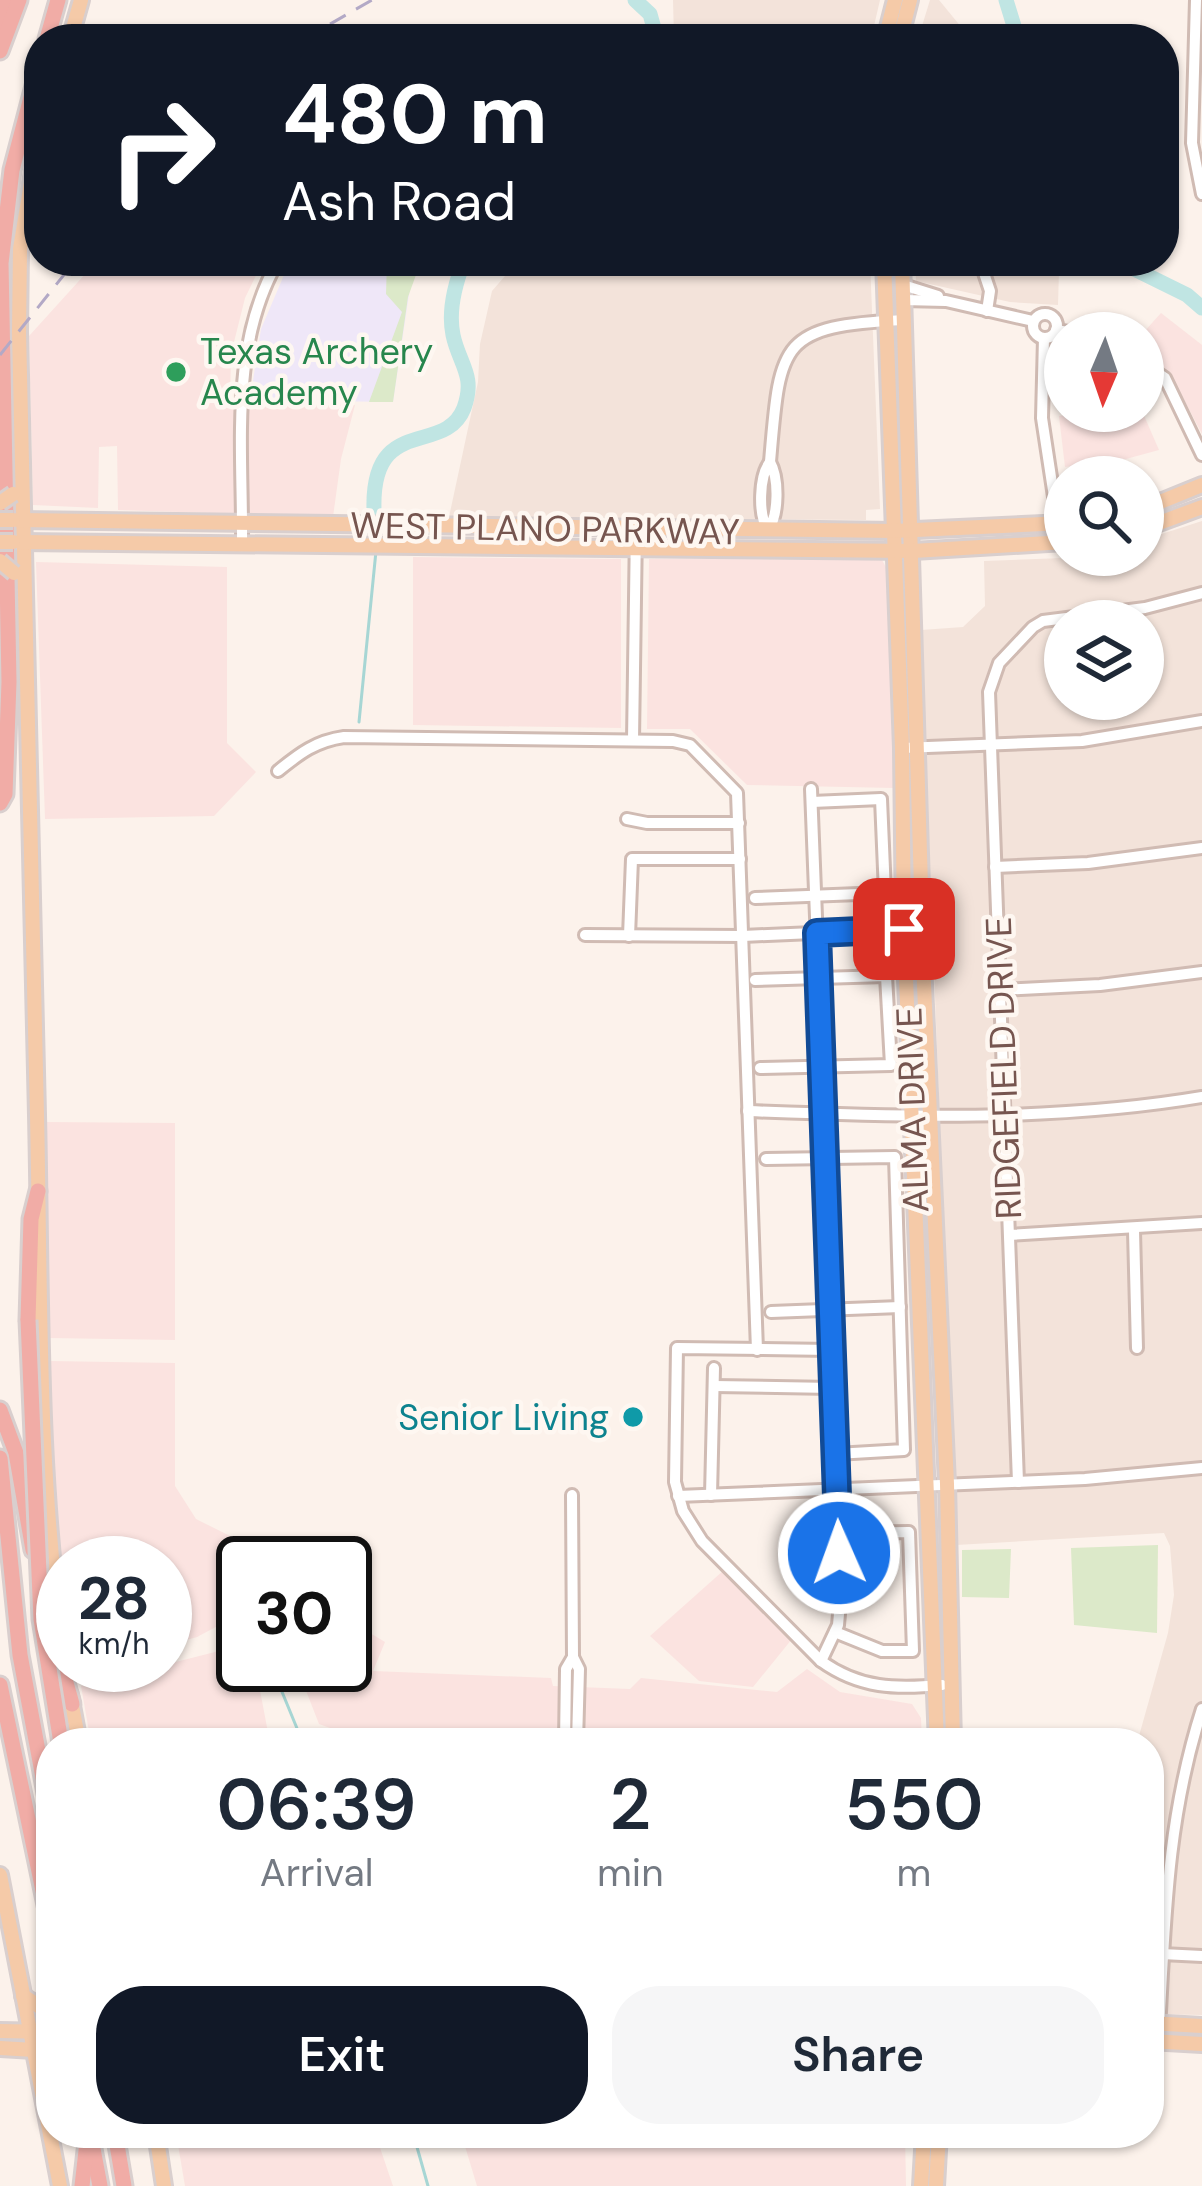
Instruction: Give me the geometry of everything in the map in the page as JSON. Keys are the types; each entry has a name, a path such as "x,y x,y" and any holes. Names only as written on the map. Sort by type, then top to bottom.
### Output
{"highway":[{"path":"0,26 4,0"},
{"path":"0,51 19,0"},
{"path":"0,802 5,794 9,700 2,263 12,170 24,124"},
{"path":"38,1191 31,1219 28,1319 41,1619 59,1728"},
{"path":"0,1410 16,1453 53,1643 72,1704"},
{"path":"0,1458 18,1639 36,1738"},
{"path":"0,1685 3,1720 36,1863"},
{"path":"82,2186 87,2148"},
{"path":"92,2148 100,2186"},
{"path":"118,2148 124,2186"}],"main road":[{"path":"24,225 20,249 22,469 12,542 25,590 41,1437 51,1536"},
{"name":"ALMA DRIVE","path":"884,276 926,1486 950,1728"},
{"name":"ALMA DRIVE","path":"902,276 929,1116 947,1484 939,1728"},
{"path":"884,280 903,293"},
{"path":"7,498 22,469"},
{"path":"1164,500 1202,485"},
{"path":"1164,522 1202,508"},
{"name":"WEST PLANO PARKWAY","path":"12,520 894,532 1044,524"},
{"path":"426,526 427,545"},
{"name":"WEST PLANO PARKWAY","path":"12,542 894,550 1044,544"},
{"path":"0,561 25,590"},
{"path":"70,1692 76,1728"},
{"path":"0,1875 36,2060"},
{"path":"23,1996 36,2004"},
{"path":"1164,2024 1202,2026"},
{"path":"0,2031 36,2032"},
{"path":"1164,2042 1202,2044"},
{"path":"0,2048 36,2050"},
{"path":"55,2148 60,2186"},
{"path":"158,2148 164,2186"},
{"path":"927,2148 936,2186"},
{"path":"921,2186 934,2148"}],"street":[{"path":"1196,0 1198,95 1192,147 1202,194"},
{"path":"242,543 247,344 255,309 271,276"},
{"path":"986,276 991,291 987,311"},
{"path":"903,293 1034,321 1044,316"},
{"path":"767,549 768,530 762,522 764,470 770,461 776,391 784,366 800,340 835,325 904,320"},
{"path":"1034,321 1034,332 1044,338 1044,429"},
{"path":"1164,377 1202,455"},
{"path":"633,740 636,528"},
{"name":"RIDGEFIELD DRIVE","path":"1018,1482 992,677 1004,657 1043,621 1145,608 1202,593"},
{"path":"902,748 1082,741 1202,721"},
{"path":"278,771 323,740 344,737 633,740 690,745 737,794 757,1350"},
{"path":"755,898 816,896 885,893 881,799 812,796 816,896 817,933 823,1067 833,1388 842,1580 835,1632 821,1661"},
{"path":"627,819 647,824 739,823"},
{"path":"995,867 1134,859 1202,848"},
{"path":"629,936 632,859 740,859"},
{"path":"585,935 743,936 904,929"},
{"path":"1000,990 1100,986 1202,973"},
{"path":"755,980 886,976 891,1065 760,1068"},
{"path":"748,1111 929,1116 1121,1107 1202,1097"},
{"path":"766,1159 895,1157 904,1450 836,1454"},
{"path":"1009,1235 1134,1231 1202,1223"},
{"path":"1134,1231 1137,1348"},
{"path":"772,1312 900,1307"},
{"path":"832,1350 677,1348 678,1496 694,1533 821,1661 842,1675 886,1688 943,1685"},
{"path":"711,1495 714,1368"},
{"path":"714,1386 833,1388"},
{"path":"678,1496 1018,1482 1202,1468"},
{"path":"572,1495 577,1728"},
{"path":"835,1632 882,1652 913,1652 909,1532 839,1533"},
{"path":"565,1728 566,1669 573,1657"},
{"path":"1164,1929 1172,1829 1202,1709"},
{"path":"1164,1954 1202,1956"}],"shaded area":[{"path":"673,0 880,0 874,24 674,24"},
{"path":"930,0 939,0 959,24 923,24"},
{"path":"83,276 256,276 231,354 230,403 355,405 333,517 118,510 117,446 99,447 98,508 33,505 29,336"},
{"path":"284,276 412,276 393,402 250,400 261,329"},
{"path":"505,276 871,276 880,509 866,510 866,520 449,517 492,291"},
{"path":"916,276 1059,276 1058,305 1010,302 916,281"},
{"path":"1164,315 1202,345 1202,434 1164,371"},
{"path":"1061,432 1151,432 1159,450 1137,456 1064,456"},
{"path":"1202,521 1202,2015 1164,2014 1164,1728 1141,1728 1174,1595 1170,1546 1164,1533 956,1545 921,630 963,627 985,606 984,561 1044,559 1044,576 1164,576 1164,533"},
{"path":"413,557 621,559 621,728 413,725"},
{"path":"649,559 882,560 887,569 894,788 747,785 690,729 647,729"},
{"path":"36,562 227,567 227,743 256,772 214,816 45,819"},
{"path":"45,1122 175,1123 175,1340 49,1338"},
{"path":"49,1361 175,1363 175,1486 196,1519 230,1536 216,1536 216,1627 192,1638 192,1536 57,1536"},
{"path":"724,1570 792,1639 753,1687 699,1681 650,1636"},
{"path":"372,1634 385,1642 373,1671 551,1678 553,1686 630,1689 641,1678 777,1692 807,1669 840,1692 912,1704 921,1728 330,1728 319,1724 307,1692 372,1692"},
{"path":"216,1651 216,1692 260,1692 267,1728 88,1728 82,1692 192,1692 192,1658"},
{"path":"179,2148 380,2148 393,2186 185,2186"},
{"path":"466,2148 905,2148 906,2186 477,2186"}],"green space":[{"path":"387,276 416,276 408,297 393,402 369,402 402,312 386,294"},
{"path":"1158,1545 1157,1633 1074,1625 1071,1548"},
{"path":"1011,1549 1009,1598 962,1597 962,1550"}],"waterway":[{"path":"635,0 650,14 653,24"},
{"path":"1006,0 1013,24"},
{"path":"374,510 376,480 384,460 396,448 442,431 464,408 467,378 451,317 459,276"},
{"path":"1148,276 1202,308"},
{"path":"359,722 376,551"},
{"path":"282,1692 297,1728"},
{"path":"417,2148 428,2186"}],"railway":[{"path":"330,24 372,0"},
{"path":"0,355 63,276"}],"place":[{"name":"Texas Archery Academy","path":"176,372"},
{"name":"Senior Living","path":"633,1417"}],"route":[{"path":"839,1553 817,933 904,929"}]}
